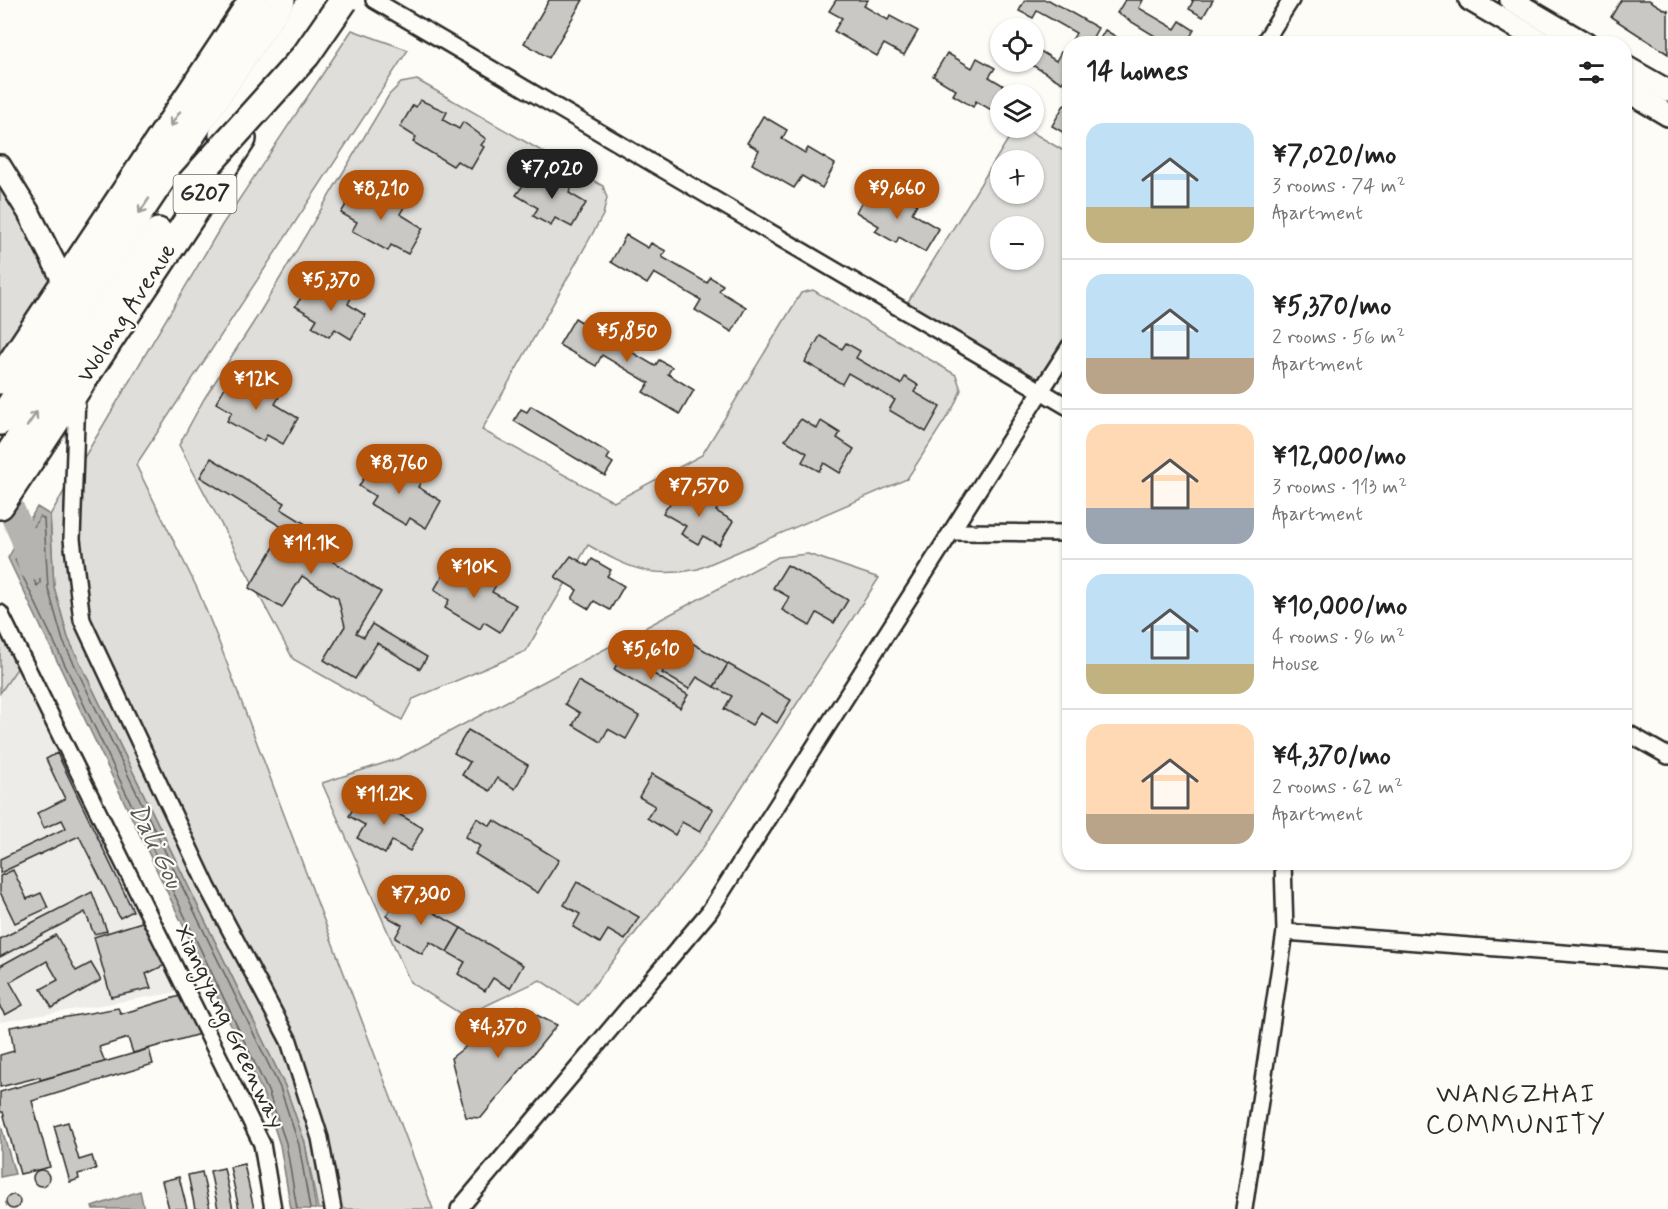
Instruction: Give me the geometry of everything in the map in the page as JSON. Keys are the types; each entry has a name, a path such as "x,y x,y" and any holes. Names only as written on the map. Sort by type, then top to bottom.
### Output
{"highway":[{"name":"G207","path":"0,380 254,0"},
{"path":"169,169 202,110 231,47 261,0"},
{"path":"0,421 281,0"},
{"path":"0,468 313,0"},
{"name":"Wolong Avenue","path":"0,505 333,0"},
{"path":"190,184 306,56 344,0"}],"street":[{"path":"374,0 1062,403"},
{"path":"1268,36 1291,0"},
{"path":"1470,0 1531,36"},
{"path":"1511,0 1572,36"},
{"path":"1632,71 1668,91"},
{"path":"1632,94 1668,115"},
{"path":"0,166 28,213 65,284"},
{"path":"459,1209 709,912 1062,358"},
{"path":"77,388 72,539 82,620 208,888 289,1041 320,1138 333,1209"},
{"path":"951,532 1062,532"},
{"name":"Xiangyang Greenway","path":"0,613 262,1144 273,1209"},
{"path":"1632,736 1668,756"},
{"path":"1244,1209 1285,932 1283,870"},
{"path":"1285,932 1668,961"}],"shaded area":[{"path":"352,30 408,50 136,465 197,588 217,637 433,1209 318,1209 305,1143 285,1086 68,638 54,587 50,515 222,225"},
{"path":"417,80 603,186 607,198 603,215 482,430 614,502 702,455 801,293 813,290 956,375 961,390 954,406 907,479 698,569 666,573 653,572 628,565 588,545 526,651 413,699 402,720 293,659 179,445 204,399 257,317 389,95 401,83"},
{"path":"1009,138 1042,138 1062,150 1062,357 1041,391 904,308 990,169 990,204 1044,204 1044,150 1001,150"},
{"path":"0,166 65,284 0,380"},
{"path":"808,554 879,578 702,849 578,1005 540,980 464,1016 410,982 322,783 400,758 778,557"},
{"path":"0,616 23,660 0,693"},
{"path":"30,650 196,989 0,1022 0,693"}],"water":[{"path":"37,507 50,515 54,587 68,638 285,1086 305,1143 316,1209 291,1209 280,1145 263,1093 8,558"},
{"path":"0,1122 15,1174 0,1177"},
{"path":"140,1191 144,1209 93,1209 92,1207"}],"building":[{"path":"549,0 583,0 549,58 524,43"},
{"path":"836,0 868,0 864,6 888,20 890,16 918,31 904,55 884,44 877,56 834,31 842,18 829,11"},
{"path":"1025,0 1049,0 1098,28 1094,36 1074,36 1076,33 1037,11 1033,18 1019,11"},
{"path":"1125,0 1143,0 1139,8 1175,29 1180,21 1194,30 1191,36 1155,36 1117,13"},
{"path":"1191,0 1213,0 1203,17 1189,9 1193,1"},
{"path":"1621,0 1649,0 1667,11 1668,9 1668,54 1611,17"},
{"path":"1105,30 1115,36 1102,36"},
{"path":"947,53 972,68 977,58 990,65 990,72 992,72 989,77 1001,84 990,84 990,109 976,101 973,107 953,95 956,90 933,76"},
{"path":"1044,53 1056,61 1062,53 1062,83 1044,72"},
{"path":"420,100 447,112 443,120 459,129 463,122 486,139 471,169 457,161 453,166 413,142 416,137 400,127 413,105 416,107"},
{"path":"1062,108 1062,132 1052,126"},
{"path":"763,116 787,130 782,139 805,153 808,148 835,164 822,188 802,176 794,188 752,164 759,150 747,143"},
{"path":"532,173 549,183 553,176 572,187 569,193 586,203 572,227 555,218 551,226 533,216 538,208 516,195"},
{"path":"359,183 371,190 367,197 377,203 382,194 404,207 400,214 423,228 408,254 391,245 388,251 352,231 357,222 341,213"},
{"path":"869,189 895,204 900,195 917,204 912,213 939,229 925,252 899,237 896,243 875,231 879,226 856,212"},
{"path":"626,235 648,248 651,243 666,251 662,257 707,283 710,277 723,285 719,291 746,307 732,332 695,310 701,300 654,273 647,284 611,262"},
{"path":"311,285 328,295 332,287 351,298 348,304 365,315 351,339 335,329 329,337 312,327 317,319 295,306"},
{"path":"575,318 596,331 600,325 614,333 611,340 655,366 659,360 672,367 668,374 694,390 680,414 643,392 649,383 602,355 596,366 559,345"},
{"path":"820,336 842,349 846,343 860,351 856,358 901,384 905,377 918,385 914,392 940,407 926,432 889,410 895,400 848,373 842,384 805,362"},
{"path":"233,373 245,381 242,387 252,393 257,384 279,397 275,404 298,418 283,444 267,435 263,441 227,421 232,412 216,403"},
{"path":"531,406 610,454 607,459 613,463 605,476 514,421 521,409 527,412"},
{"path":"801,419 817,429 821,421 840,433 837,438 854,449 840,473 824,463 819,471 802,462 807,453 785,440"},
{"path":"377,457 389,464 385,470 395,476 400,468 422,480 418,487 441,501 426,528 410,518 406,525 370,504 375,496 359,486"},
{"path":"211,458 285,503 281,509 325,536 316,551 381,592 356,633 364,637 372,624 427,657 420,669 377,643 355,679 324,660 345,626 338,598 302,576 282,608 249,588 285,529 200,477"},
{"path":"679,491 696,501 701,494 719,505 716,511 733,521 719,545 703,536 698,544 681,534 686,526 663,513"},
{"path":"571,556 588,566 592,559 611,570 607,576 624,586 610,610 594,601 589,609 572,599 577,590 555,577"},
{"path":"451,561 463,568 459,574 469,580 474,572 496,585 492,592 516,605 500,632 484,622 480,629 445,608 449,600 434,590"},
{"path":"787,565 848,600 834,623 817,613 810,626 782,610 789,597 773,588"},
{"path":"668,629 728,664 714,687 697,677 689,689 662,673 669,660 654,651"},
{"path":"623,655 688,695 680,708 614,669"},
{"path":"728,664 791,700 777,723 760,713 752,725 724,709 732,696 714,687"},
{"path":"578,681 639,716 626,739 608,729 601,742 573,725 580,713 565,704"},
{"path":"468,730 528,765 515,789 497,778 490,791 462,775 470,762 454,753"},
{"path":"57,753 133,911 120,918 79,836 0,873 0,859 66,828 62,820 44,828 37,813 65,799 46,759"},
{"path":"652,774 713,809 700,832 682,822 675,835 647,818 655,806 639,797"},
{"path":"362,793 423,828 410,851 392,841 385,854 357,838 365,825 349,816"},
{"path":"477,818 490,826 494,820 559,860 538,893 475,854 480,846 465,837"},
{"path":"13,870 27,899 41,893 48,908 15,923 0,892 0,876"},
{"path":"577,882 639,917 625,940 608,930 600,943 573,927 580,914 564,905"},
{"path":"92,892 107,931 94,934 85,912 0,957 0,939"},
{"path":"400,893 461,928 447,952 430,942 422,954 395,938 402,925 386,916"},
{"path":"142,922 165,965 146,974 151,988 111,997 94,937"},
{"path":"461,928 523,965 510,988 493,978 485,991 458,974 465,962 447,952"},
{"path":"56,935 76,971 91,963 101,980 52,1008 41,989 58,980 47,961 10,982 23,1005 5,1015 0,1007 0,966"},
{"path":"183,995 203,1033 133,1053 128,1038 99,1047 105,1062 40,1080 40,1077 0,1087 0,1055 14,1051 10,1027 118,1008 121,1014"},
{"path":"518,1006 557,1025 481,1118 466,1117 451,1058"},
{"path":"149,1049 153,1064 32,1101 50,1167 20,1174 3,1112 0,1112 0,1092"},
{"path":"68,1122 79,1160 92,1156 96,1169 78,1174 79,1179 70,1182 54,1126"},
{"path":"244,1164 254,1209 239,1209 230,1167"},
{"path":"224,1168 233,1209 218,1209 210,1171"},
{"path":"41,1170 49,1178 41,1186 33,1178"},
{"path":"202,1172 210,1209 195,1209 188,1175"},
{"path":"179,1177 187,1209 169,1209 162,1181"},
{"path":"10,1195 16,1195 20,1202 16,1209 10,1209 6,1205 6,1199"}],"waterway":[{"name":"Dali Gou","path":"0,485 24,538 32,567"}],"district":[{"name":"WANGZHAI COMMUNITY","path":"1516,1110"}]}
